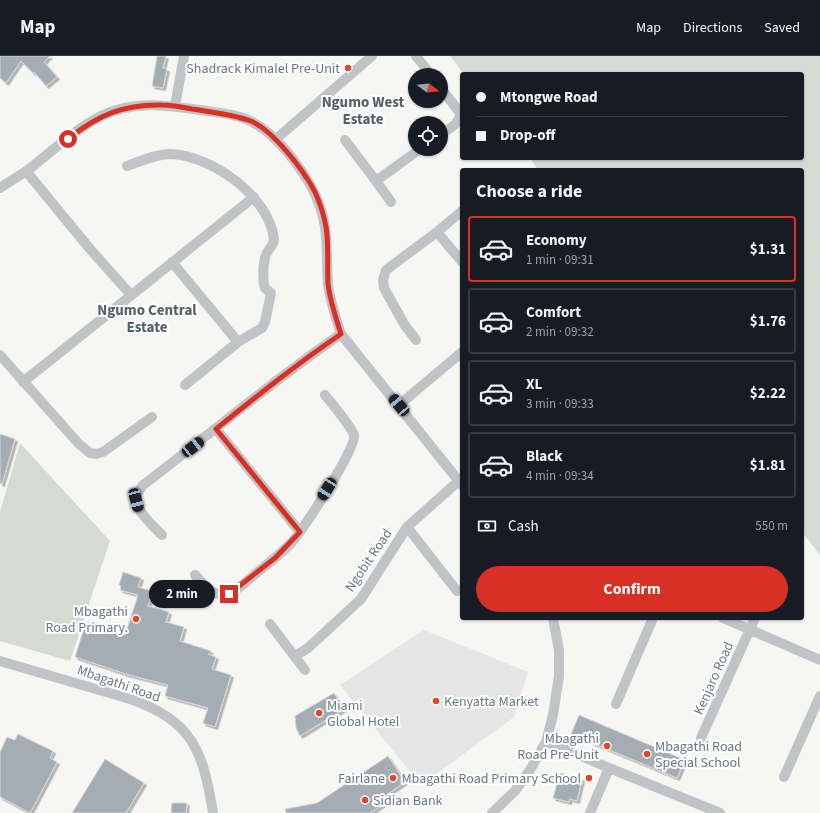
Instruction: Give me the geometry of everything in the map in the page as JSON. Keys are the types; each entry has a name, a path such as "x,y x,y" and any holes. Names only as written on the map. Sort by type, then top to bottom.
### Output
{"street":[{"path":"175,106 184,56"},
{"path":"276,139 372,56"},
{"path":"416,56 425,68"},
{"path":"448,97 460,113 460,116 456,124 448,129"},
{"path":"0,188 26,171 76,132 100,117 117,110 164,104 225,114 256,124 276,139 315,192 326,227 328,286 333,310 341,334 460,481"},
{"path":"345,140 391,202"},
{"path":"127,166 158,156 170,154 195,158 229,176 254,197 264,213 274,238 273,244 265,256 264,285 265,288 271,293 265,322 262,328 238,342 185,385"},
{"path":"376,181 410,156"},
{"path":"26,171 131,296"},
{"path":"23,382 254,197"},
{"path":"416,340 404,324 384,288 384,274 386,270 460,213"},
{"path":"437,232 460,260"},
{"path":"172,262 238,342"},
{"path":"162,536 138,509 136,500 137,493 142,486 311,354 341,334"},
{"path":"0,354 79,444 90,453 96,454 103,452 152,416"},
{"path":"399,405 460,354"},
{"path":"196,575 210,591 220,596 229,594 275,558 300,532 336,476 353,443 354,435 325,395"},
{"path":"216,429 300,532"},
{"name":"Ngobit Road","path":"295,656 319,638 361,599 407,527 432,503 460,483"},
{"path":"407,527 457,591"},
{"path":"492,813 515,791 530,770 546,742 553,715 559,676 559,650 553,620"},
{"path":"616,704 652,620"},
{"path":"728,620 820,660"},
{"name":"Kenjaro Road","path":"701,738 754,620"},
{"path":"270,624 305,670"},
{"name":"Mbagathi Road","path":"0,661 136,701 171,719 186,733 195,746 206,773 213,813"},
{"path":"784,777 820,696"},
{"path":"546,742 720,813"},
{"path":"590,813 609,768"}],"shaded area":[{"path":"450,56 820,56 820,555 804,535 804,168 537,168 531,160 804,160 804,72 462,72"},
{"path":"20,443 110,541 70,661 0,641 0,512"},
{"name":"Kenyatta Market","path":"424,630 528,672 514,717 421,785 340,685"}],"building":[{"path":"0,56 50,56 44,62 57,77 46,86 34,72 33,73 21,61 6,83 0,78"},
{"path":"157,56 166,56 163,68 167,69 163,88 152,86"},
{"path":"0,434 15,439 2,484 0,483"},
{"path":"123,572 141,578 138,587 152,591 148,606 169,612 166,622 184,627 180,641 211,651 208,654 216,657 212,669 231,675 215,727 203,723 208,708 165,696 168,685 126,674 75,657 86,622 125,635 138,595 120,590 121,586 119,585"},
{"name":"Miami Global Hotel","path":"334,693 344,709 300,736 296,728 295,716"},
{"path":"579,715 685,760 677,778 571,734"},
{"path":"18,734 53,751 50,758 57,762 30,813 0,797 0,752 7,737 15,740"},
{"path":"388,756 405,782 382,798 385,803 370,813 286,813 285,809 317,803"},
{"path":"105,759 144,783 126,813 72,813"},
{"path":"560,773 582,779 577,801 570,799 569,802 553,798"},
{"path":"172,803 187,803 186,813 171,813"}],"place":[{"name":"Shadrack Kimalel Pre-Unit","path":"348,68"},
{"name":"Mbagathi Road Primary.","path":"136,619"},
{"name":"Kenyatta Market","path":"436,701"},
{"name":"Miami Global Hotel","path":"319,713"},
{"name":"Mbagathi Road Pre-Unit","path":"607,746"},
{"name":"Mbagathi Road Special School","path":"647,754"},
{"name":"Fairlane","path":"393,778"},
{"name":"Mbagathi Road Primary School","path":"589,778"},
{"name":"Sidian Bank","path":"365,800"}],"district":[{"name":"Ngumo West Estate","path":"363,110"},
{"name":"Ngumo Central Estate","path":"147,318"}],"route":[{"path":"68,139 76,132 100,117 117,110 132,107 164,104 225,114 252,122 276,139 315,192 326,227 328,286 333,310 341,334 311,354 216,429 300,532 275,558 229,594"}]}
